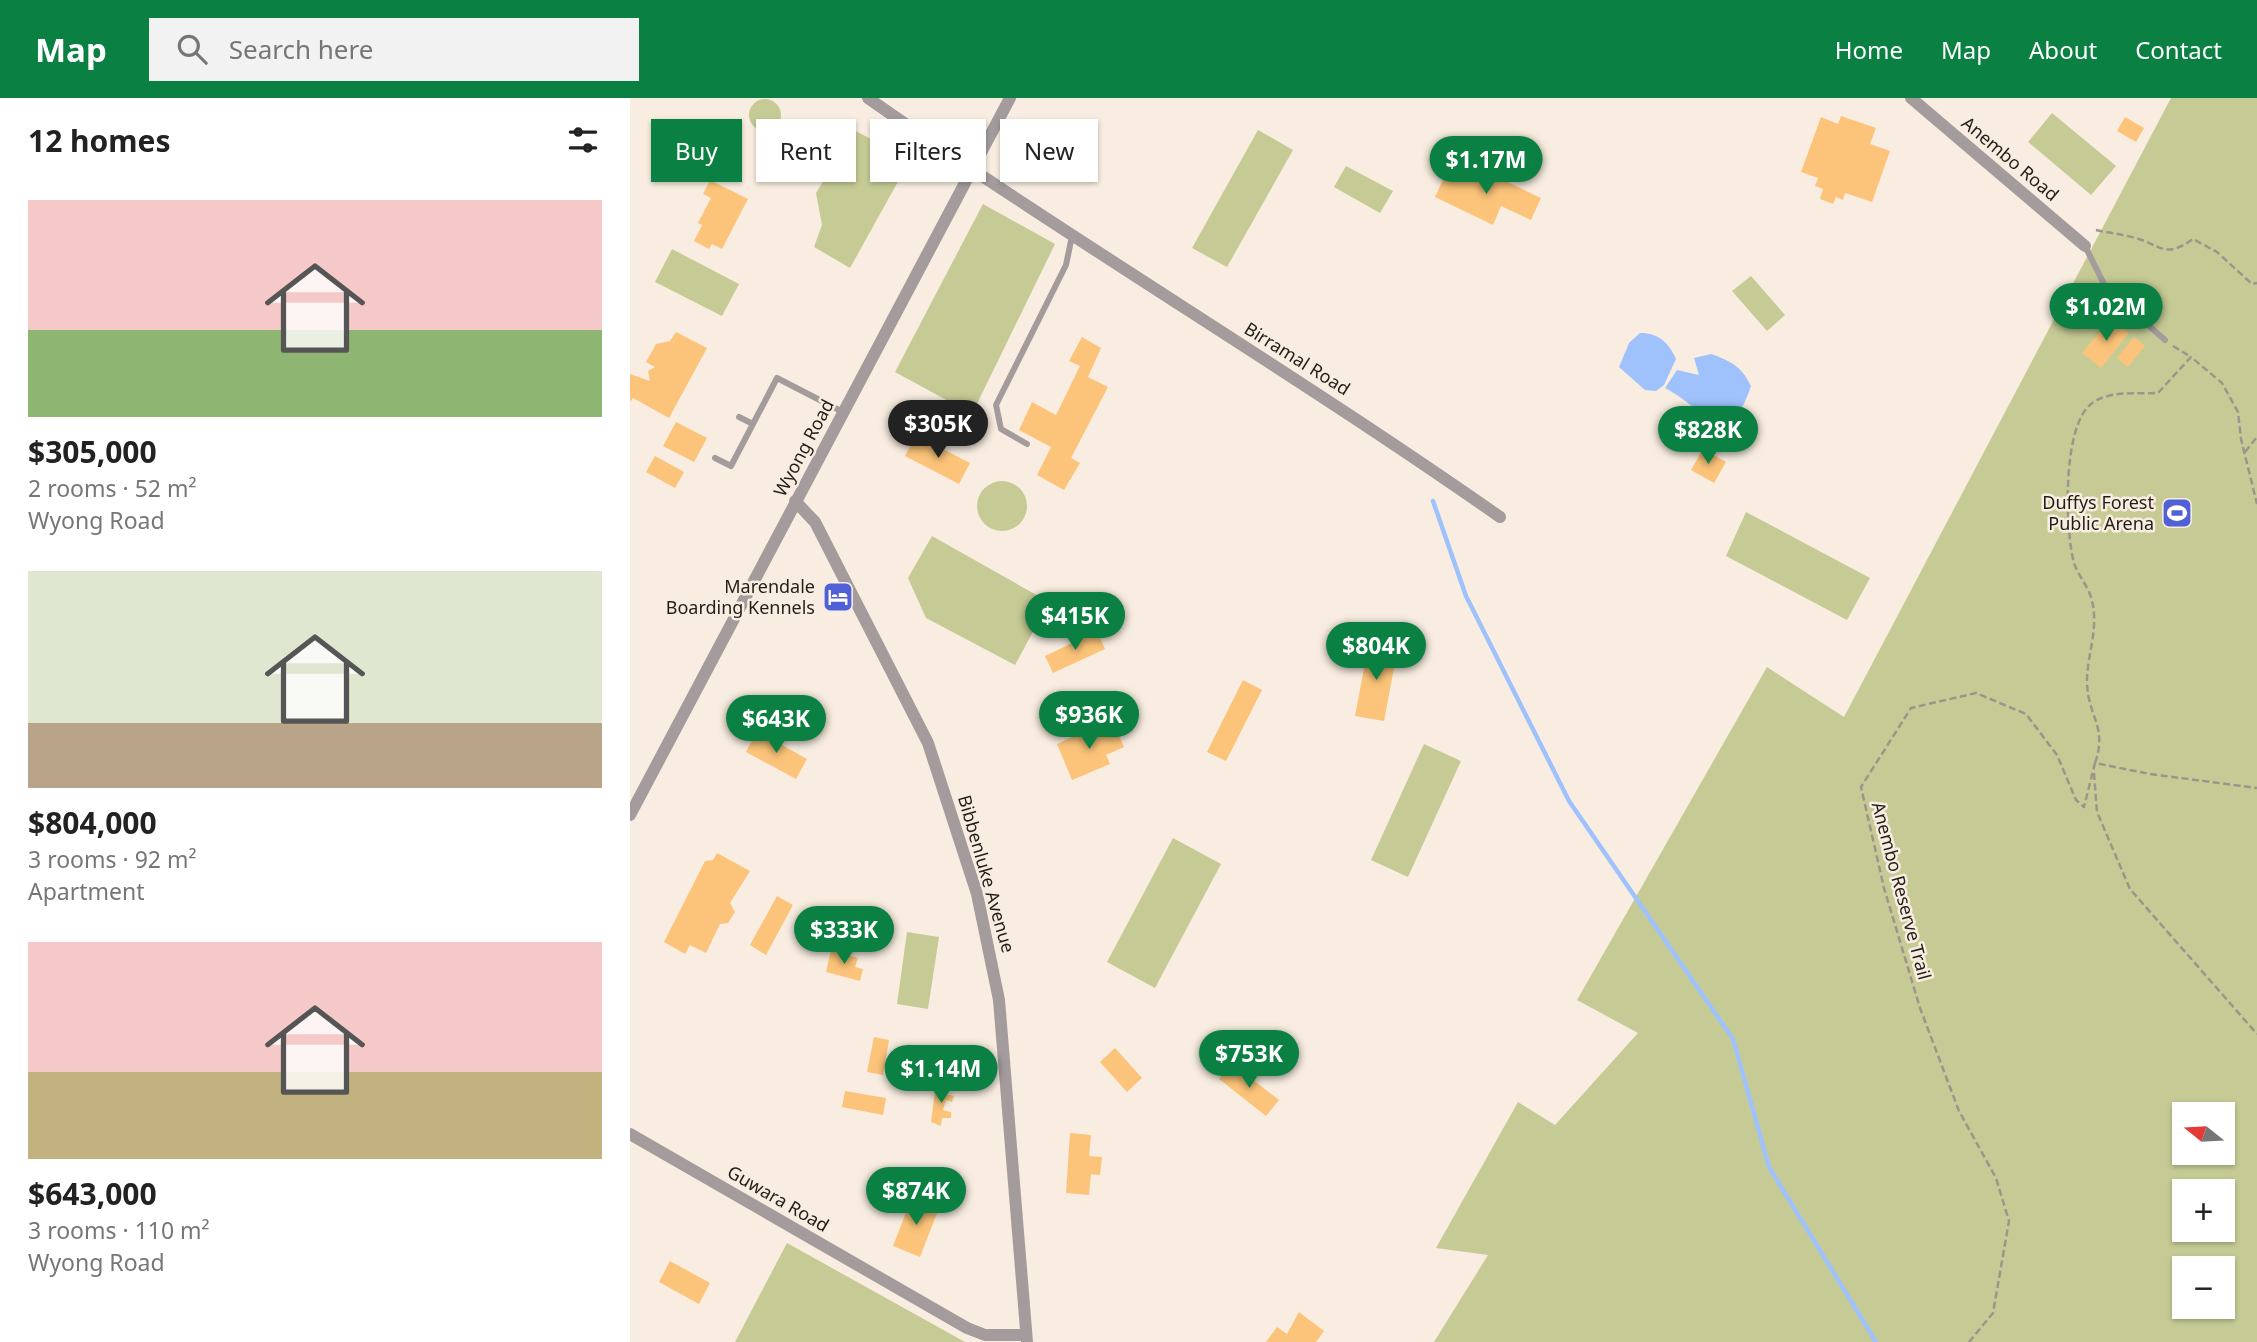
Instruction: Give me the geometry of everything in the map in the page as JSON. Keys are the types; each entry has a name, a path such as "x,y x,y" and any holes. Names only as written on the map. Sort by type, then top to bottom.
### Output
{"street":[{"name":"Birramal Road","path":"868,98 898,119"},
{"name":"Wyong Road","path":"986,144 1010,98"},
{"name":"Anembo Road","path":"1912,98 2085,246"},
{"name":"Birramal Road","path":"986,180 1370,426 1500,517"},
{"name":"Wyong Road","path":"630,815 966,182"},
{"name":"Bibbenluke Avenue","path":"795,502 815,522 915,713 939,771 977,894 999,1000 1026,1338"},
{"name":"Guwara Road","path":"630,1134 967,1328 985,1335 1026,1338"}],"lane":[{"path":"1027,444 1001,429 996,405 1066,265 1072,236"},
{"path":"2085,246 2106,288 2165,340"},
{"path":"715,457 731,466 777,378 843,412"},
{"path":"739,418 753,424"}],"path":[{"path":"2096,230 2139,238 2153,248 2172,249 2193,239 2217,252 2252,284 2257,283"},
{"path":"2165,340 2222,383 2238,412 2257,505"},
{"name":"Anembo Reserve Trail","path":"1969,1342 1993,1313 2009,1221 1996,1178 1959,1111 1920,1007 1884,888 1861,786 1912,708 1976,693 2026,714 2057,755 2076,800 2084,807 2101,734 2093,717 2087,680 2094,643 2091,597 2075,565 2067,515 2069,469 2078,423 2090,405 2108,395 2158,393 2191,357"},
{"path":"2245,452 2257,437"},
{"path":"2095,763 2150,774 2257,788"},
{"name":"Anembo Reserve Trail","path":"2095,763 2093,785 2097,812 2130,889 2257,1034"}],"green space":[{"path":"2171,98 2257,98 2257,1342 1434,1342 1488,1255 1436,1248 1518,1102 1555,1125 1638,1033 1577,1000 1767,667 1844,717"},
{"path":"759,100 771,100 780,109 780,119 756,119 756,128 750,121 750,109"},
{"path":"2052,113 2116,166 2091,195 2028,142"},
{"path":"1258,130 1293,150 1227,267 1192,248"},
{"path":"856,131 870,139 870,182 898,182 850,268 814,247 822,225 816,193 823,182 856,182"},
{"path":"1346,166 1393,191 1380,213 1334,187"},
{"path":"983,204 1055,244 972,414 895,372"},
{"path":"672,249 739,284 722,316 655,282"},
{"path":"1751,276 1785,315 1767,331 1732,291"},
{"path":"1002,481 1019,489 1027,506 1019,523 1002,531 985,523 977,506 985,489"},
{"path":"1746,512 1870,578 1847,620 1726,556"},
{"path":"932,536 1049,602 1015,665 926,618 908,578"},
{"path":"1424,744 1461,761 1408,877 1371,860"},
{"path":"1173,838 1221,864 1155,988 1107,962"},
{"path":"907,932 939,937 928,1009 897,1004"},
{"path":"787,1243 965,1342 735,1342"}],"water":[{"path":"1640,333 1662,340 1676,359 1664,385 1656,391 1645,390 1619,367 1629,343"},
{"path":"1711,354 1735,366 1751,386 1743,406 1734,417 1724,421 1714,420 1703,414 1665,388 1677,370 1699,375 1694,358"}],"building":[{"path":"1841,116 1876,128 1870,144 1890,151 1872,202 1845,193 1843,200 1836,197 1833,204 1820,199 1823,189 1815,186 1818,178 1801,172 1821,117 1838,124"},
{"path":"2125,117 2144,128 2136,142 2117,131"},
{"path":"1474,166 1541,198 1531,220 1501,206 1493,225 1435,197 1447,171 1467,180"},
{"path":"709,182 714,182 748,199 722,249 712,244 709,249 694,241 702,225 698,223 711,198 703,194"},
{"path":"2111,318 2129,333 2101,368 2082,353"},
{"path":"676,332 707,348 669,418 633,398 630,402 630,374 650,381 648,371 655,367 646,362 656,344 670,341"},
{"path":"1082,337 1101,348 1088,377 1108,387 1071,458 1080,463 1064,490 1037,475 1051,447 1019,430 1032,402 1056,415 1080,366 1069,361"},
{"path":"2134,337 2145,346 2128,367 2117,358"},
{"path":"676,422 707,438 694,462 663,446"},
{"path":"916,435 970,463 959,484 905,456"},
{"path":"1703,449 1726,462 1714,483 1691,470"},
{"path":"655,456 684,472 675,488 646,472"},
{"path":"1097,631 1105,649 1053,673 1045,656"},
{"path":"1369,642 1398,647 1384,721 1355,716"},
{"path":"1243,680 1262,690 1226,761 1207,752"},
{"path":"1096,726 1099,733 1115,726 1124,747 1106,755 1110,764 1072,780 1057,744"},
{"path":"757,731 807,759 796,779 746,752"},
{"path":"717,853 750,871 730,903 735,912 728,923 720,924 706,953 690,945 685,954 664,942 705,861 713,860"},
{"path":"777,896 793,905 766,955 750,945"},
{"path":"831,950 858,958 855,967 863,969 860,981 826,972"},
{"path":"874,1037 889,1040 883,1075 867,1072"},
{"path":"1115,1048 1142,1078 1127,1092 1100,1062"},
{"path":"1231,1063 1279,1100 1266,1116 1219,1079"},
{"path":"936,1084 946,1086 945,1094 954,1096 952,1102 946,1100 943,1110 951,1112 951,1118 942,1118 941,1126 931,1122"},
{"path":"845,1091 886,1098 883,1115 842,1107"},
{"path":"1070,1133 1091,1135 1089,1156 1102,1157 1100,1175 1091,1174 1089,1195 1066,1193"},
{"path":"912,1197 939,1208 920,1257 893,1246"},
{"path":"670,1261 710,1283 699,1304 659,1282"},
{"path":"1299,1312 1324,1331 1316,1342 1266,1342 1277,1327 1287,1334"}],"waterway":[{"path":"1433,501 1466,596 1569,801 1733,1039 1769,1167 1876,1342"}],"place":[{"name":"Duffys Forest Public Arena","path":"2177,513"},
{"name":"Marendale Boarding Kennels","path":"838,597"}]}
